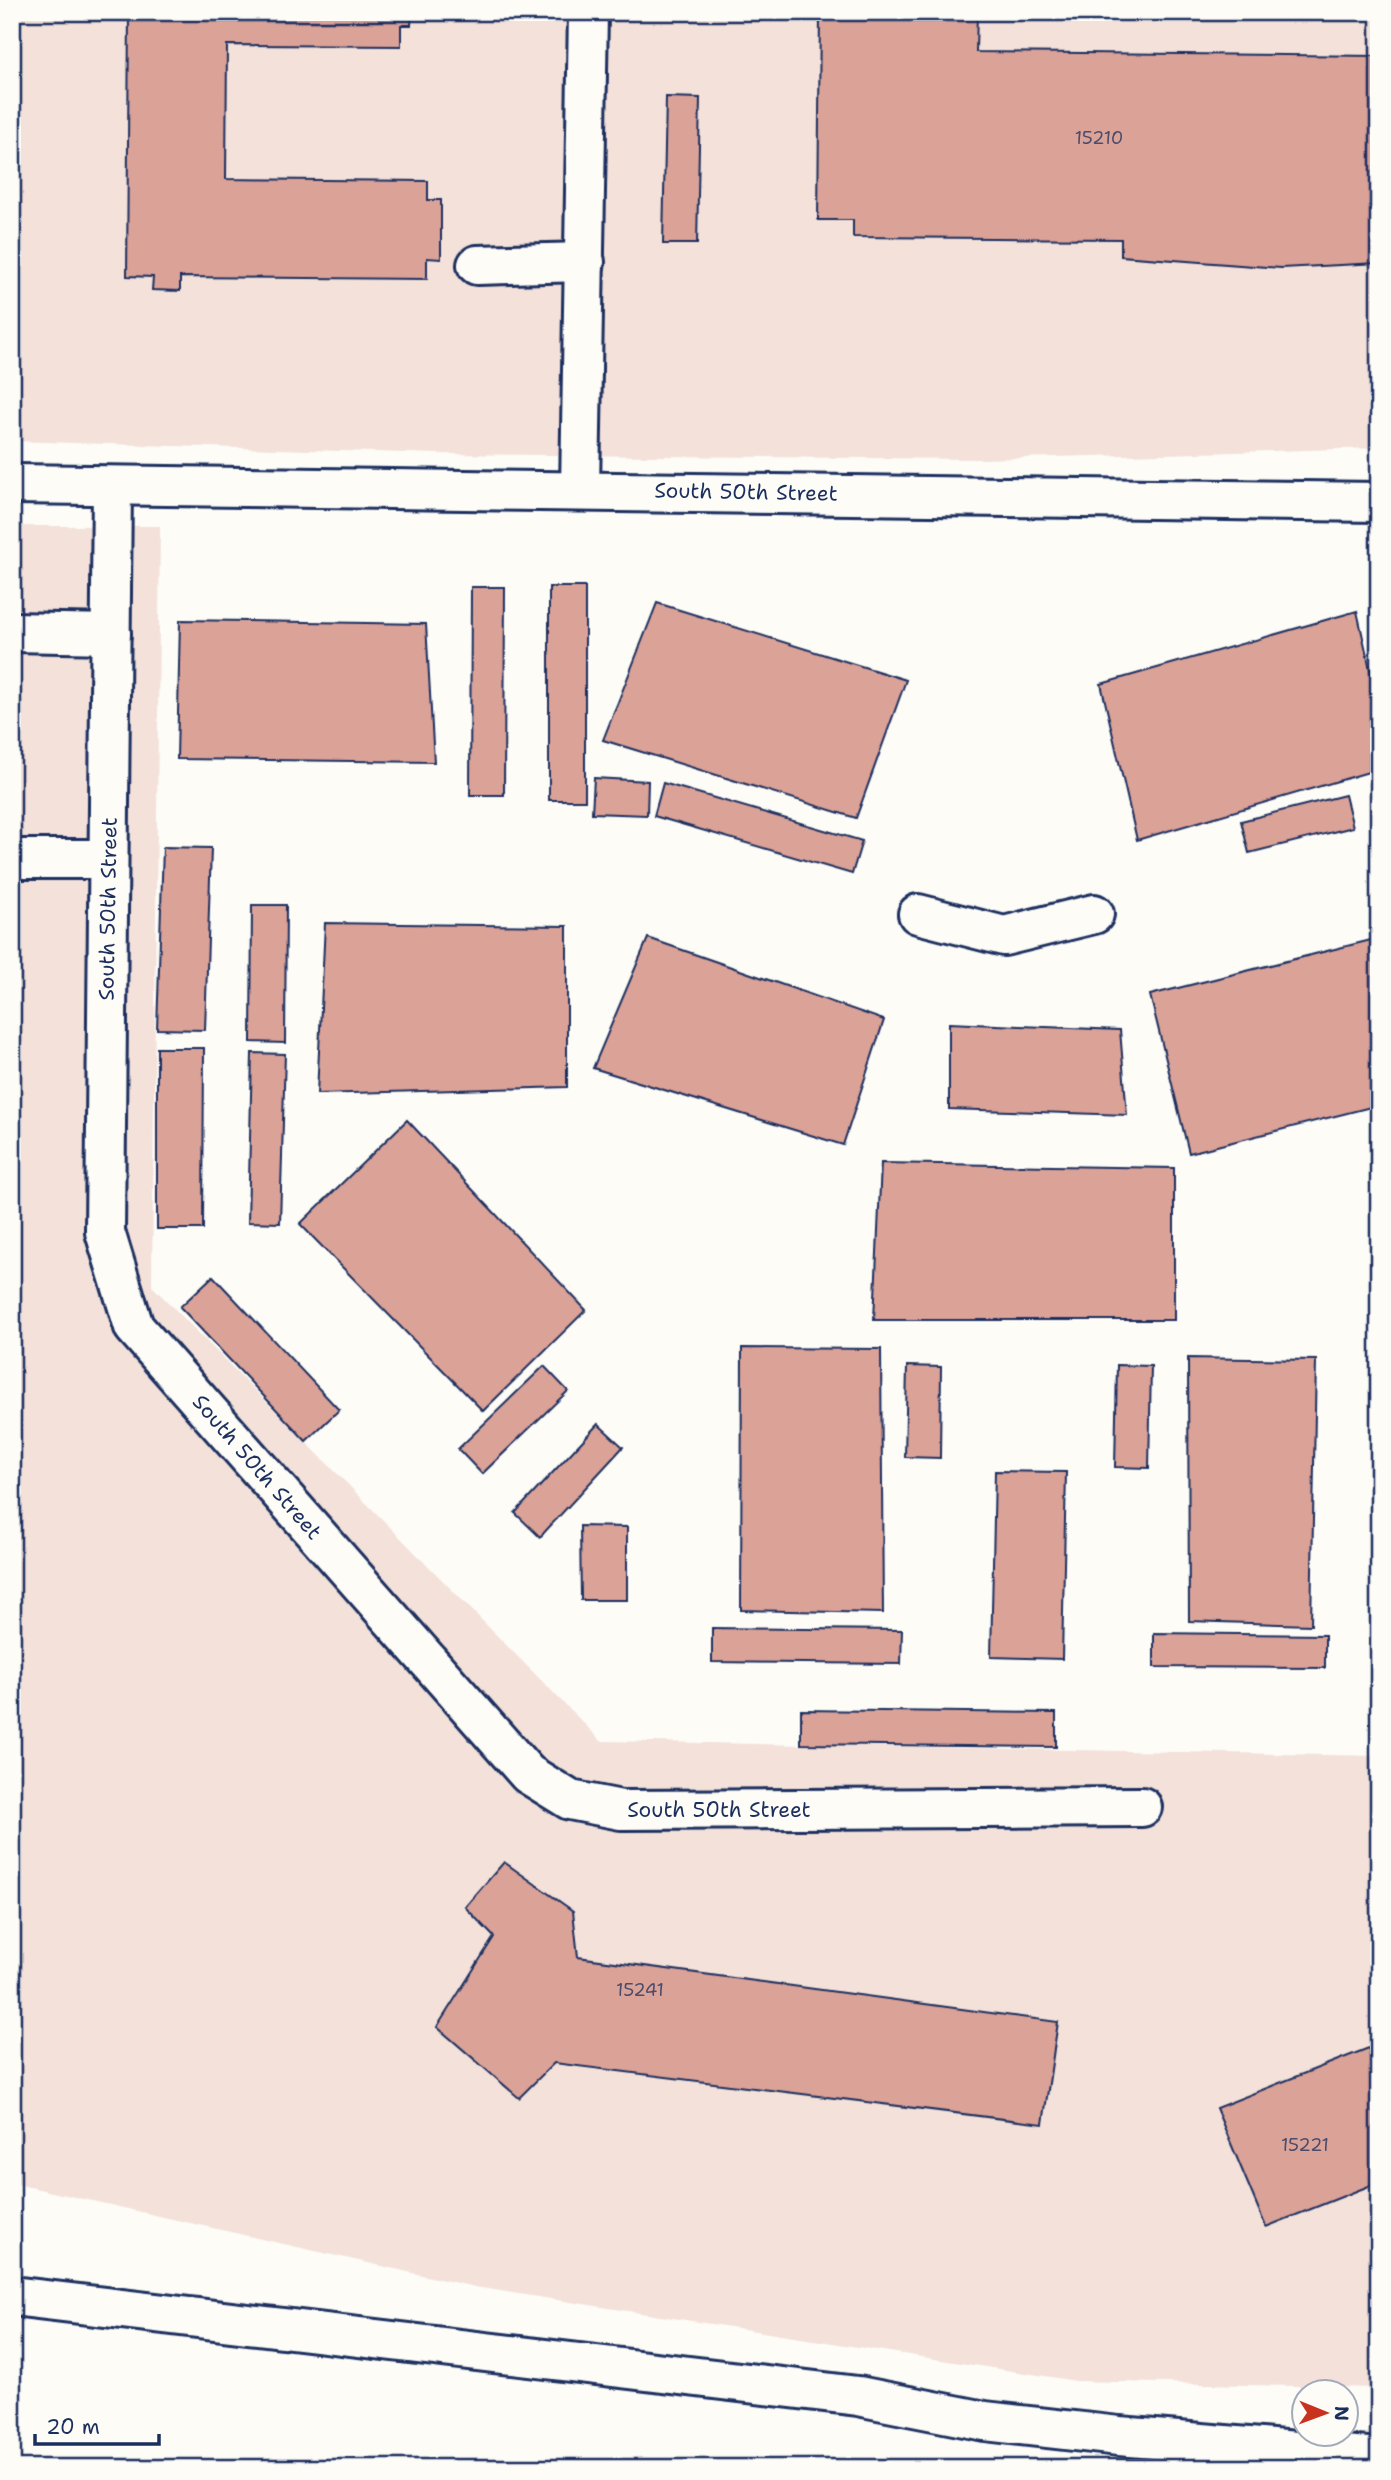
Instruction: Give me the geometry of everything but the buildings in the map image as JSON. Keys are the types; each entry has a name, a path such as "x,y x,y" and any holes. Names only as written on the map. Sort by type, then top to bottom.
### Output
{"main road":[{"path":"580,489 588,12"},
{"path":"477,265 585,262"},
{"name":"South 50th Street","path":"12,484 580,489 1379,502"},
{"name":"South 50th Street","path":"112,486 106,1232 134,1327 528,1774 570,1800 621,1810 1142,1807"},
{"path":"12,632 111,634"},
{"path":"12,859 108,859"},
{"path":"918,914 1004,936 1094,914"},
{"path":"12,2296 858,2396 985,2421 1119,2436 1379,2458"}],"shaded area":[{"path":"12,12 1379,12 1379,448 979,459 439,454 12,441"},
{"path":"12,526 160,526 152,1286 601,1741 1379,1756 1379,2388 1360,2388 1360,2378 1290,2378 1290,2386 1076,2381 475,2287 12,2183"}]}
